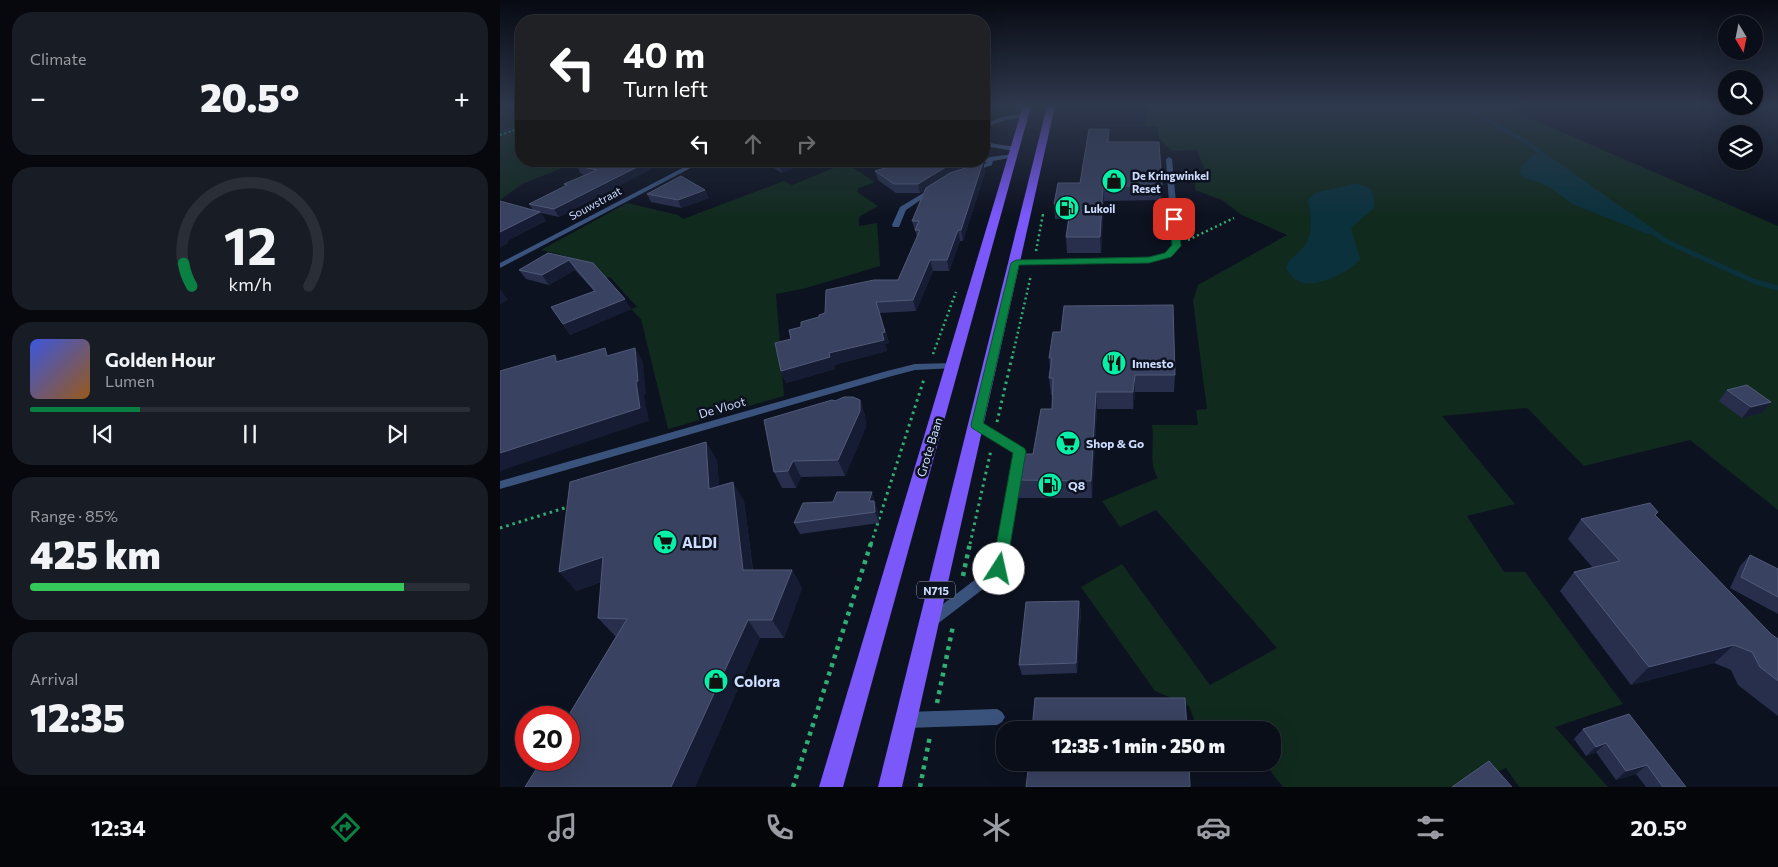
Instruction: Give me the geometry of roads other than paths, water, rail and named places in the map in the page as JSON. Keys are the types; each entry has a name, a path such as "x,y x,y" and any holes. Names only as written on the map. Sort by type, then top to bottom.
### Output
{"main road":[{"name":"Grote Baan","path":"831,787 1017,143"},
{"name":"N715","path":"890,787 1016,263 1043,143"}],"street":[{"path":"990,146 1014,152"},
{"path":"990,164 990,159 1014,152"},
{"path":"1016,263 1149,260 1168,255 1176,246 1169,159"},
{"name":"Souwstraat","path":"500,266 690,167"},
{"path":"963,174 982,167"},
{"path":"896,225 903,209 937,187"},
{"name":"De Vloot","path":"500,485 881,375 929,366 953,366"},
{"path":"928,623 999,569 1020,451 976,425"},
{"path":"906,720 997,717"}],"water":[{"path":"1544,154 1658,235 1648,234 1572,204 1551,188 1520,175 1521,166 1533,155"},
{"path":"1354,184 1369,188 1374,197 1374,208 1351,228 1360,259 1350,269 1326,280 1310,283 1298,281 1286,268 1290,260 1305,246 1308,240 1311,227 1308,199 1315,193"}],"waterway":[{"path":"1527,143 1630,216"},
{"path":"1628,214 1666,241 1753,281 1778,288"}],"place":[{"name":"De Kringwinkel Reset","path":"1114,181"},
{"name":"Lukoil","path":"1067,208"},
{"name":"Innesto","path":"1114,363"},
{"name":"Shop & Go","path":"1068,443"},
{"name":"Q8","path":"1050,485"},
{"name":"ALDI","path":"665,542"},
{"name":"Colora","path":"716,681"}]}
